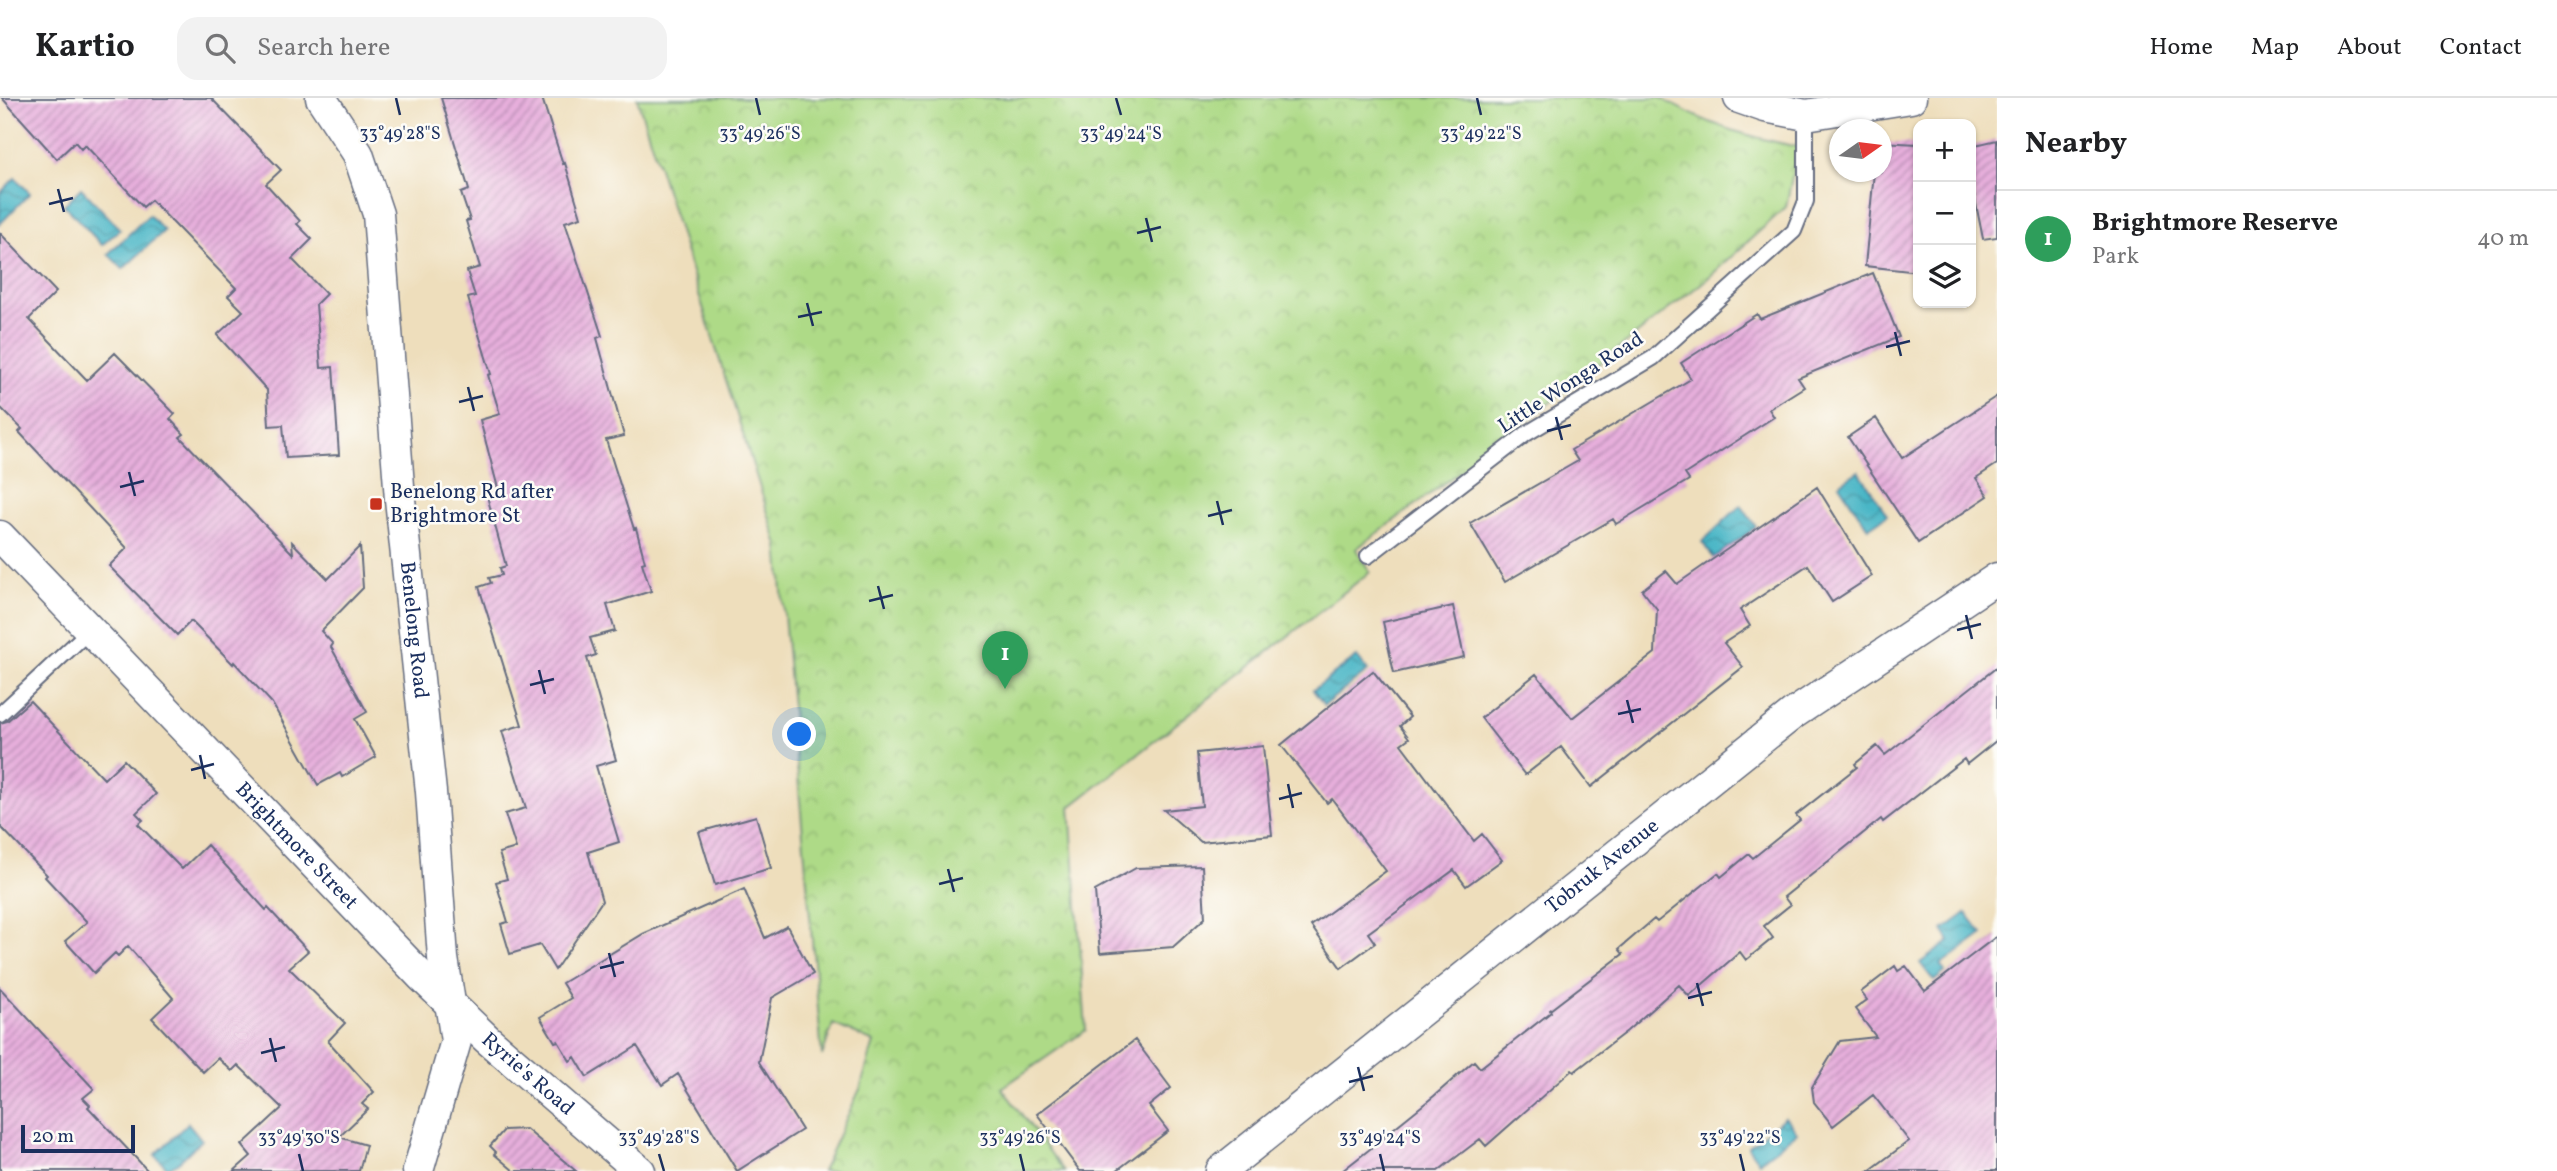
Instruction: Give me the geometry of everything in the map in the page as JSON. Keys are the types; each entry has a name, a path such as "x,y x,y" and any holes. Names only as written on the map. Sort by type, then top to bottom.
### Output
{"street":[{"name":"Benelong Road","path":"321,98 358,154 378,214 400,499 431,792 443,958 456,1041 418,1171"},
{"path":"1738,98 1765,107 1806,115 1911,98"},
{"name":"Brightmore Street","path":"0,536 422,977 451,1003"},
{"name":"Tobruk Avenue","path":"1221,1171 1793,714 1997,578"},
{"name":"Ryrie's Road","path":"451,1003 487,1039 640,1171"}],"lane":[{"name":"Little Wonga Road","path":"1368,556 1526,434 1653,358 1794,231 1806,201 1806,115"},
{"path":"0,714 89,631"}],"green space":[{"path":"637,98 1661,98 1694,116 1727,128 1798,147 1786,207 1707,279 1510,434 1356,549 1370,572 1070,807 1086,1030 1002,1088 1064,1171 822,1171 860,1089 874,1042 833,1024 822,1056 778,545"}],"water":[{"path":"15,178 30,193 0,224 0,193"},
{"path":"81,188 120,229 102,245 64,205"},
{"path":"149,215 164,231 123,269 108,254"},
{"path":"1859,471 1887,515 1868,528 1839,484"},
{"path":"1741,505 1756,527 1714,558 1702,542"},
{"path":"1357,657 1368,671 1324,705 1313,690"},
{"path":"1966,913 1983,934 1941,965 1945,972 1934,981 1920,963 1950,941 1943,930"},
{"path":"1785,1117 1797,1132 1759,1162 1748,1147"},
{"path":"188,1123 202,1140 181,1160 167,1168 155,1155"}],"building":[{"path":"2,98 211,98 281,170 266,184 300,221 297,224 312,239 292,259 326,294 316,304 321,368 333,367 339,455 286,458 283,425 269,426 267,390 217,335 243,311 228,296 236,288 151,200 143,207 85,145 81,149 75,142 57,159"},
{"path":"441,98 542,98 581,217 565,222 602,336 597,338 624,436 606,440 634,529 636,528 645,562 642,563 651,591 607,605 615,631 590,638 596,655 587,658 616,760 596,766 619,842 588,852 602,901 555,970 540,945 510,954 501,924 508,922 496,882 507,879 499,853 516,848 505,814 526,808 502,731 522,725 479,587 491,583 489,578 502,575 500,568 506,566 487,496 499,492 480,420 500,414 468,298 475,296 467,271 480,267 466,221 470,220 461,193 469,190"},
{"path":"1997,140 1997,237 1983,239 1976,204 1976,145"},
{"path":"1892,143 1913,144 1913,271 1865,266 1873,182 1892,182"},
{"path":"0,233 56,292 29,319 87,380 115,353 175,414 170,419 184,434 180,437 293,554 292,542 328,579 360,546 363,588 321,631 333,644 331,647 367,712 355,719 376,757 342,777 340,773 318,785 272,703 234,662 233,664 191,621 177,635 109,566 127,548 19,432 22,429 0,407"},
{"path":"1873,273 1899,337 1798,378 1804,387 1769,409 1774,417 1685,474 1689,480 1616,524 1613,519 1505,582 1470,523 1578,461 1571,450 1691,379 1681,363 1757,314 1760,319"},
{"path":"1997,396 1997,464 1976,478 1988,496 1918,543 1848,437 1876,418 1902,458"},
{"path":"1817,487 1872,576 1832,602 1808,565 1740,610 1750,626 1724,643 1743,667 1591,787 1561,747 1525,775 1481,718 1536,674 1572,718 1655,653 1657,609 1642,590 1666,571 1677,584"},
{"path":"1453,606 1464,657 1394,673 1383,622"},
{"path":"1997,667 1997,740 1967,764 1964,759 1883,822 1881,819 1784,897 1790,905 1764,926 1773,938 1746,960 1740,952 1689,996 1679,985 1627,1031 1574,1072 1572,1070 1486,1146 1480,1139 1438,1171 1342,1171 1474,1061 1480,1068 1623,954 1619,949 1654,919 1657,922 1718,873 1721,877 1749,854 1753,858 1800,820 1796,815 1857,767 1855,764 1877,746 1885,755"},
{"path":"1373,671 1410,717 1400,726 1409,738 1401,744 1474,841 1482,834 1502,860 1466,886 1454,870 1368,933 1375,943 1341,968 1311,926 1386,871 1332,799 1327,803 1281,745"},
{"path":"30,701 104,779 124,760 156,794 136,813 143,820 138,824 182,869 207,845 266,910 268,908 308,951 289,968 345,1023 328,1041 374,1092 362,1104 368,1109 339,1137 366,1145 359,1171 234,1171 251,1156 242,1145 282,1108 238,1065 232,1071 218,1058 203,1072 152,1018 173,998 128,946 118,956 115,953 94,973 65,941 87,922 0,826 0,723 7,721"},
{"path":"1263,746 1272,835 1201,842 1164,810 1202,806 1197,753"},
{"path":"756,816 771,868 715,885 699,832"},
{"path":"1202,866 1205,918 1173,947 1100,953 1095,891 1136,868"},
{"path":"744,889 765,938 787,926 813,974 772,998 759,1062 802,1130 737,1171 678,1074 662,1085 637,1046 587,1077 575,1057 570,1061 558,1041 555,1042 540,1017 571,998 562,983 643,934"},
{"path":"1997,936 1997,1171 1869,1171 1909,1141 1873,1095 1833,1126 1814,1102 1812,1087 1840,1041 1876,1037 1855,1009 1867,1000 1861,992 1895,966 1898,971 1906,966 1925,991"},
{"path":"0,988 94,1089 83,1098 90,1105 88,1107 148,1171 0,1171"},
{"path":"1135,1040 1171,1088 1149,1106 1168,1131 1116,1171 1080,1171 1037,1114"},
{"path":"526,1129 576,1171 514,1171 494,1154 496,1152 490,1146 504,1130"}],"place":[{"name":"Benelong Rd after Brightmore St","path":"376,504"},
{"name":"Brightmore Reserve","path":"1005,689"}]}
